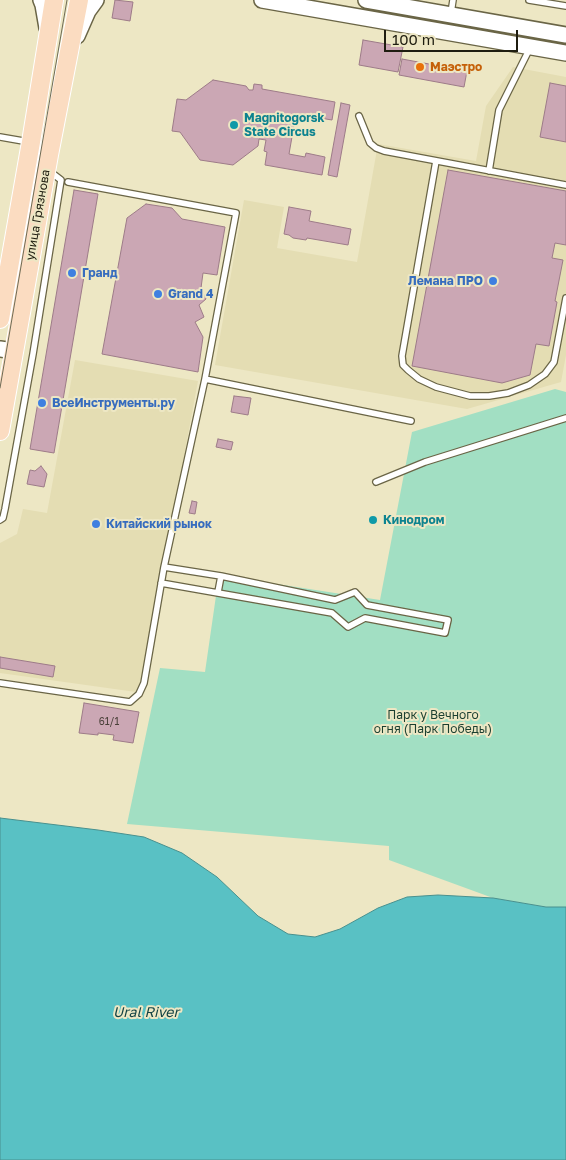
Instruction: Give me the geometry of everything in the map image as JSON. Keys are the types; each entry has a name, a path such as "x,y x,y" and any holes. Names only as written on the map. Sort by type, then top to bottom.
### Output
{"main road":[{"path":"41,0 48,37"},
{"name":"улица Грязнова","path":"0,319 54,0"},
{"name":"улица Грязнова","path":"0,431 7,350 47,169 79,0"},
{"path":"69,54 88,11 96,0"},
{"path":"262,0 566,54"},
{"path":"366,0 452,8 566,35"}],"lane":[{"path":"529,0 566,6"},
{"path":"489,170 499,110 530,47"},
{"path":"359,116 370,143 384,151 566,185"},
{"path":"0,137 31,142"},
{"path":"436,161 402,356 408,370 419,379 470,396 508,393 530,385 545,374 554,362 566,298"},
{"path":"0,520 3,518 5,509 33,354 61,180 47,169"},
{"path":"0,683 130,702 139,694 144,683 164,567 205,379 236,213 68,182"},
{"path":"7,350 33,354"},
{"path":"205,379 411,421"},
{"path":"376,482 425,462 566,418"},
{"path":"161,583 332,613 348,627 364,618 445,633 448,620 366,605 355,592 335,600 221,576 164,567"},
{"path":"218,592 221,576"},
{"path":"332,613 335,600"},
{"path":"364,618 366,605"}],"shaded area":[{"path":"513,67 566,77 566,355 561,382 467,409 215,365 244,200 284,207 277,248 357,262 378,144 476,161 486,106"},
{"name":"Китайский рынок","path":"75,360 198,381 142,683 136,692 0,673 0,543 17,534 23,509 47,513"}],"green space":[{"name":"Парк у Вечного огня (Парк Победы)","path":"555,389 566,392 566,907 546,907 493,898 389,860 389,846 127,824 160,668 205,672 219,575 380,600 412,432"}],"water":[{"name":"Ural River","path":"0,818 144,837 182,853 217,877 258,916 288,934 315,937 340,929 378,908 407,897 438,895 493,898 546,907 566,907 566,1160 0,1160"}],"building":[{"path":"115,0 133,2 130,21 112,18"},
{"path":"363,40 403,47 398,72 359,65"},
{"path":"402,59 467,71 464,87 399,75"},
{"name":"Magnitogorsk State Circus","path":"213,80 246,86 249,90 253,90 254,84 262,85 262,89 335,102 332,120 296,114 289,154 305,157 306,153 325,157 322,175 265,165 267,152 264,151 266,140 259,139 258,146 233,165 200,160 180,132 172,131 177,99 186,100"},
{"path":"550,83 566,86 566,142 540,137"},
{"path":"341,103 350,105 337,177 328,175"},
{"name":"Лемана ПРО","path":"448,170 566,191 566,245 555,243 552,258 563,260 549,346 536,344 530,375 502,383 412,366"},
{"name":"Гранд","path":"74,190 98,194 54,453 30,449"},
{"name":"Grand 4","path":"146,204 172,208 182,219 225,227 217,275 203,273 201,288 206,299 199,305 204,317 195,322 203,337 198,372 102,354 127,218"},
{"path":"289,207 311,211 309,221 351,229 348,245 307,238 306,240 293,238 284,234"},
{"path":"234,396 251,398 248,415 231,412"},
{"path":"218,439 233,442 231,450 216,447"},
{"path":"41,466 47,474 44,487 27,484 30,470 35,471"},
{"path":"192,501 197,502 195,514 189,513"},
{"path":"0,657 55,666 53,677 0,668"},
{"path":"84,703 139,712 133,743 113,740 114,735 79,733"}],"tram line":[{"path":"0,388 67,0"}],"place":[{"name":"Маэстро","path":"420,67"},
{"name":"Magnitogorsk State Circus","path":"234,125"},
{"name":"Гранд","path":"72,273"},
{"name":"Лемана ПРО","path":"493,281"},
{"name":"Grand 4","path":"158,294"},
{"name":"ВсеИнструменты.ру","path":"42,403"},
{"name":"Кинодром","path":"373,520"},
{"name":"Китайский рынок","path":"96,524"}]}
